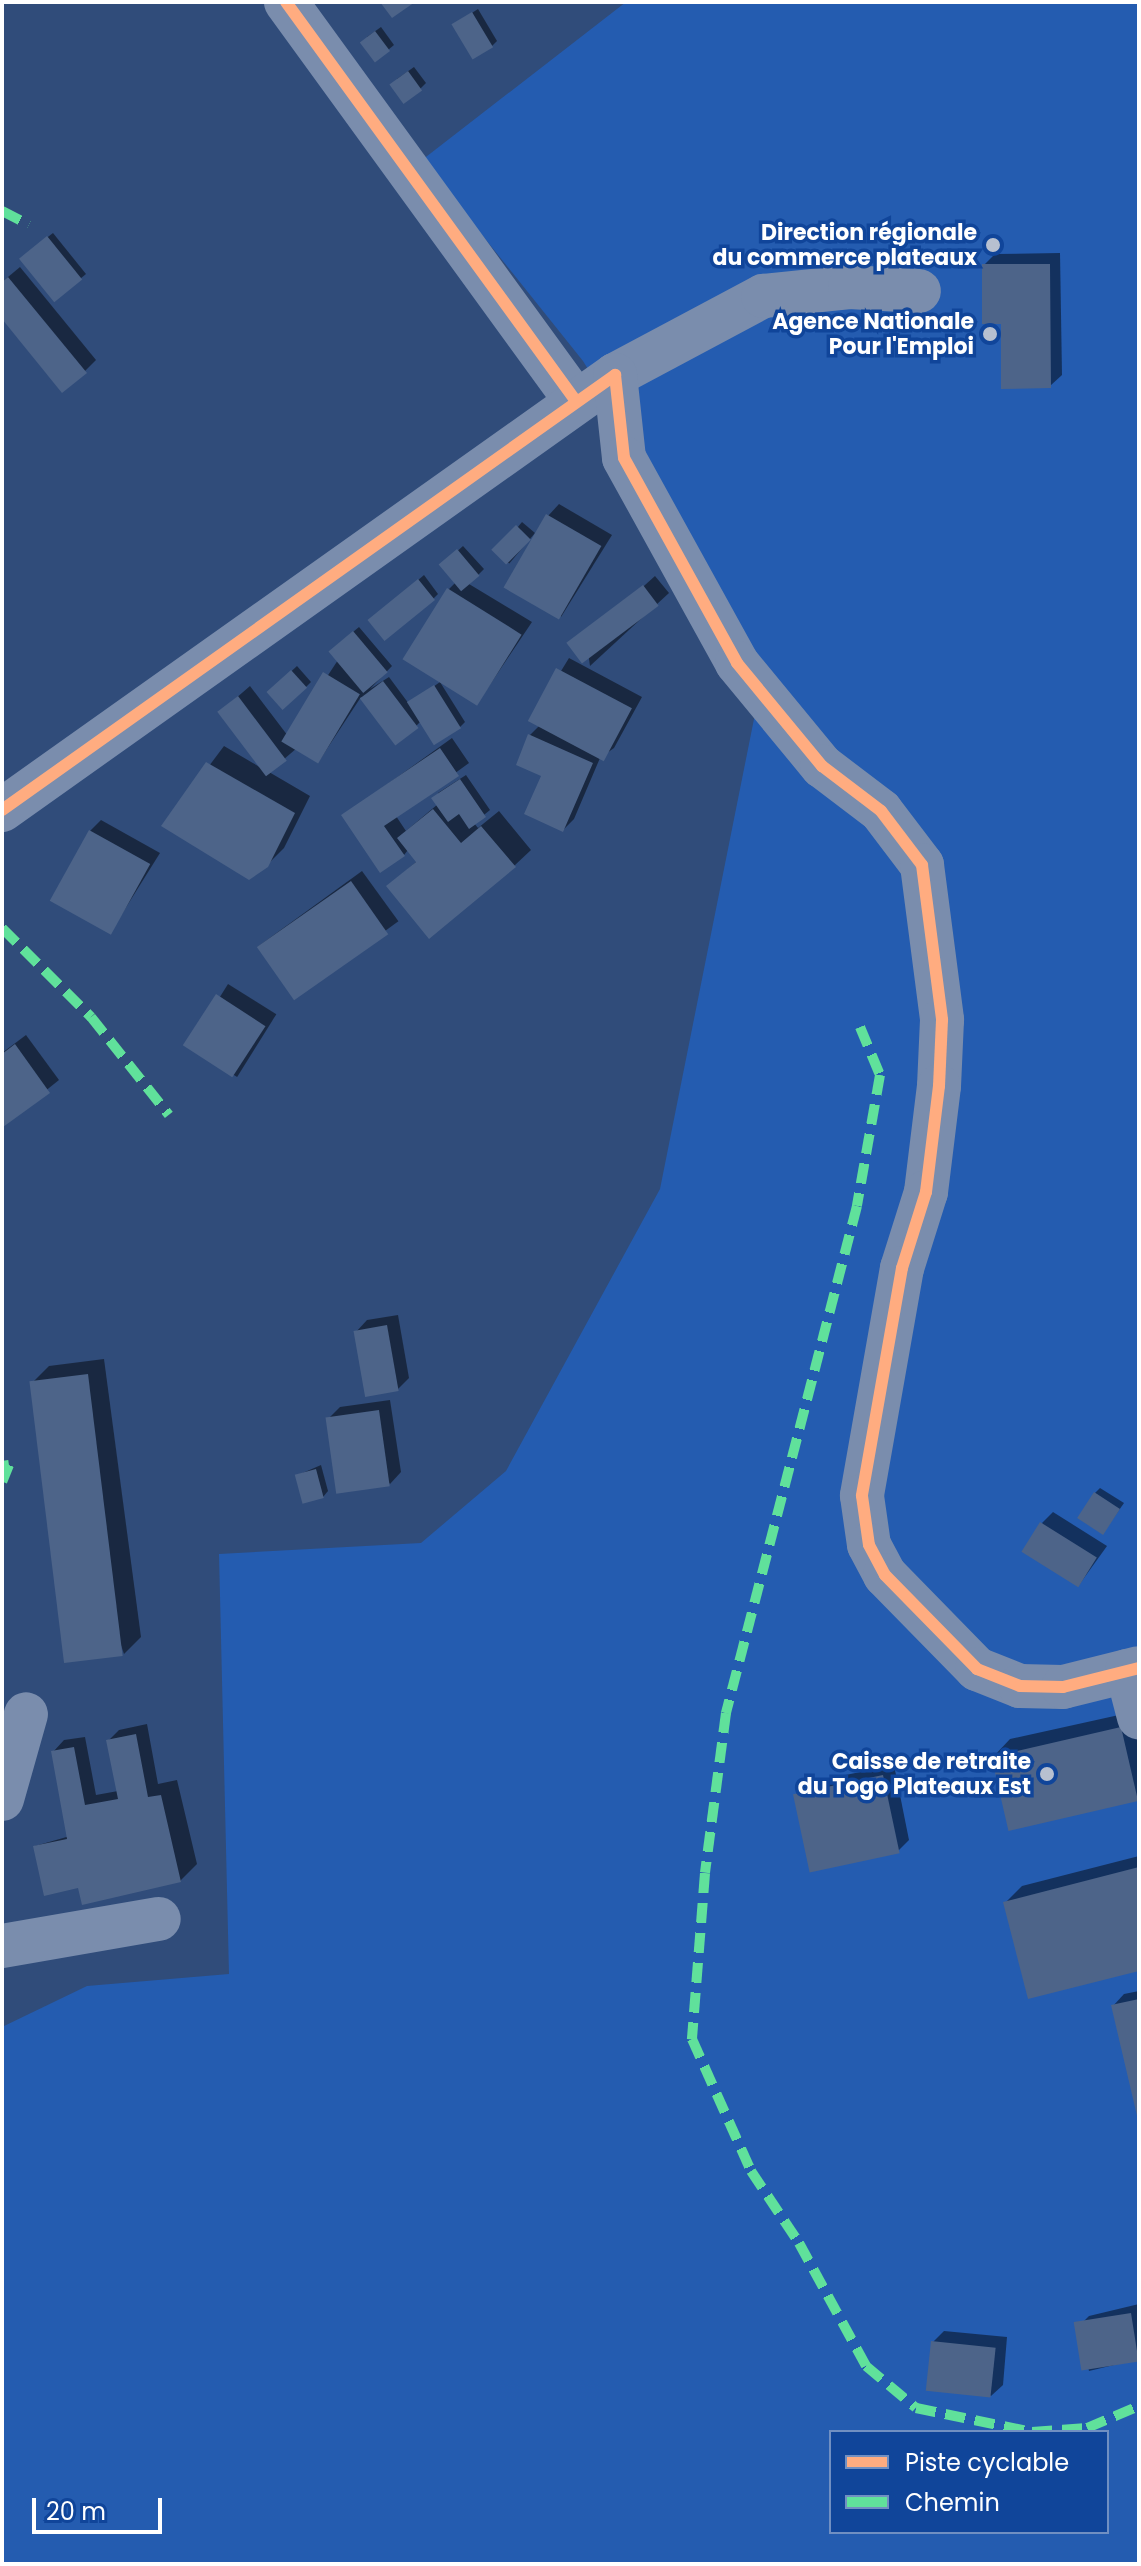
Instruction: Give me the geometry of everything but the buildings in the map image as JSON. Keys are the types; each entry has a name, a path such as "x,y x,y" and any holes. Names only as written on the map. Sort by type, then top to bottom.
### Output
{"street":[{"path":"286,2 574,399"},
{"path":"2,810 574,399 615,375 763,296 850,287 919,291"},
{"path":"615,375 624,458 737,663 822,766 881,811 922,865 942,1020 939,1086 926,1192 902,1268 862,1496 869,1545 885,1575 977,1669 1020,1686 1063,1687 1133,1670 1139,1717"},
{"path":"2,1793 26,1714"},
{"path":"2,1946 159,1919"}],"shaded area":[{"path":"626,2 1139,2 1139,2564 2,2564 2,2027 87,1986 229,1974 219,1554 421,1543 506,1471 660,1189 758,699 701,553 583,361 422,160"}],"marked path":[{"path":"2,211 29,225"},
{"path":"2,928 91,1017 169,1115"},
{"path":"860,1027 880,1075 857,1206 726,1713 705,1873 692,2039 751,2171 799,2243 866,2366 916,2408 1022,2430"},
{"path":"2,1466 9,1465 2,1482"},
{"path":"1060,2430 1087,2428 1139,2406"}],"cycle path":[{"path":"286,2 574,399"},
{"path":"2,810 615,375 624,458 737,663 822,766 881,811 922,865 942,1020 939,1086 926,1192 902,1268 862,1496 869,1545 885,1575 977,1669 1020,1686 1063,1687 1139,1668"}],"place":[{"name":"Direction régionale du commerce plateaux","path":"993,245"},
{"name":"Agence Nationale Pour l'Emploi","path":"990,334"},
{"name":"Caisse de retraite du Togo Plateaux Est","path":"1047,1774"}]}
